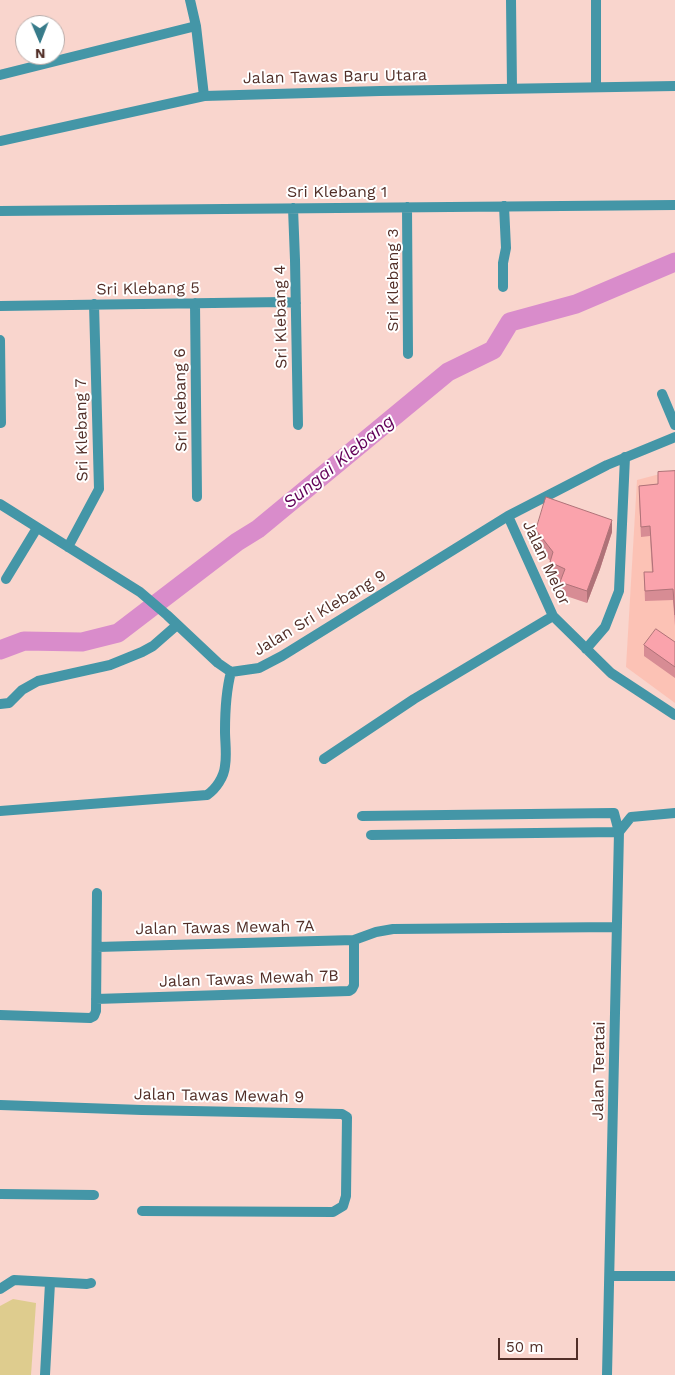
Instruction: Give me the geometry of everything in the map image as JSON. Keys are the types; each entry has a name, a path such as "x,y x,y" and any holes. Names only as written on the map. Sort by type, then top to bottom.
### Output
{"street":[{"path":"190,0 196,26 204,96"},
{"path":"510,0 512,88"},
{"path":"596,0 596,87"},
{"path":"0,75 196,26"},
{"name":"Jalan Tawas Baru Utara","path":"0,141 204,96 675,86"},
{"name":"Sri Klebang 1","path":"0,211 675,205"},
{"path":"503,287 503,262 506,248 504,206"},
{"name":"Sri Klebang 3","path":"407,207 408,354"},
{"name":"Sri Klebang 4","path":"293,208 298,425"},
{"name":"Sri Klebang 6","path":"195,303 197,497"},
{"name":"Sri Klebang 5","path":"0,306 296,303"},
{"name":"Sri Klebang 7","path":"68,547 99,489 94,304"},
{"path":"0,340 1,423"},
{"path":"662,394 675,425"},
{"name":"Jalan Sri Klebang 9","path":"231,672 259,668 282,656 508,516 607,464 675,437"},
{"path":"586,649 605,627 619,591 625,457"},
{"path":"0,504 140,592 218,663 231,672 227,690 225,767 220,781 213,791 206,795 0,811"},
{"name":"Jalan Melor","path":"508,516 553,616 611,673 675,715"},
{"path":"6,579 37,528"},
{"path":"324,759 414,699 553,616"},
{"path":"0,704 9,703 22,690 38,681 110,665 136,655 152,646 177,625"},
{"path":"362,816 614,813 618,832"},
{"path":"371,835 618,832 631,817 675,813"},
{"name":"Jalan Teratai","path":"607,1375 618,832"},
{"path":"0,1015 90,1018 94,1016 96,1011 97,893"},
{"name":"Jalan Tawas Mewah 7A","path":"97,946 354,940 376,932 393,929 617,927"},
{"name":"Jalan Tawas Mewah 7B","path":"96,999 349,990 354,986 354,940"},
{"name":"Jalan Tawas Mewah 9","path":"0,1105 343,1114 346,1117 346,1196 342,1206 333,1212 142,1211"},
{"path":"0,1194 94,1194"},
{"path":"610,1276 675,1276"},
{"path":"0,1288 14,1280 50,1283 91,1283"},
{"path":"45,1375 50,1283"}],"shaded area":[{"path":"675,470 675,703 626,667 637,480"},
{"path":"13,1299 36,1303 31,1375 0,1375 0,1306"}],"building":[{"path":"675,471 675,615 673,589 645,591 644,572 653,572 650,526 641,527 639,486 658,484 658,472"},
{"path":"546,497 612,520 587,591 560,582 565,569 550,562 553,552 536,530"},
{"path":"656,629 675,642 675,667 644,645"}],"waterway":[{"name":"Sungai Klebang","path":"0,650 24,641 82,642 118,633 237,542 258,529 448,372 493,350 510,322 576,304 675,262"}]}
